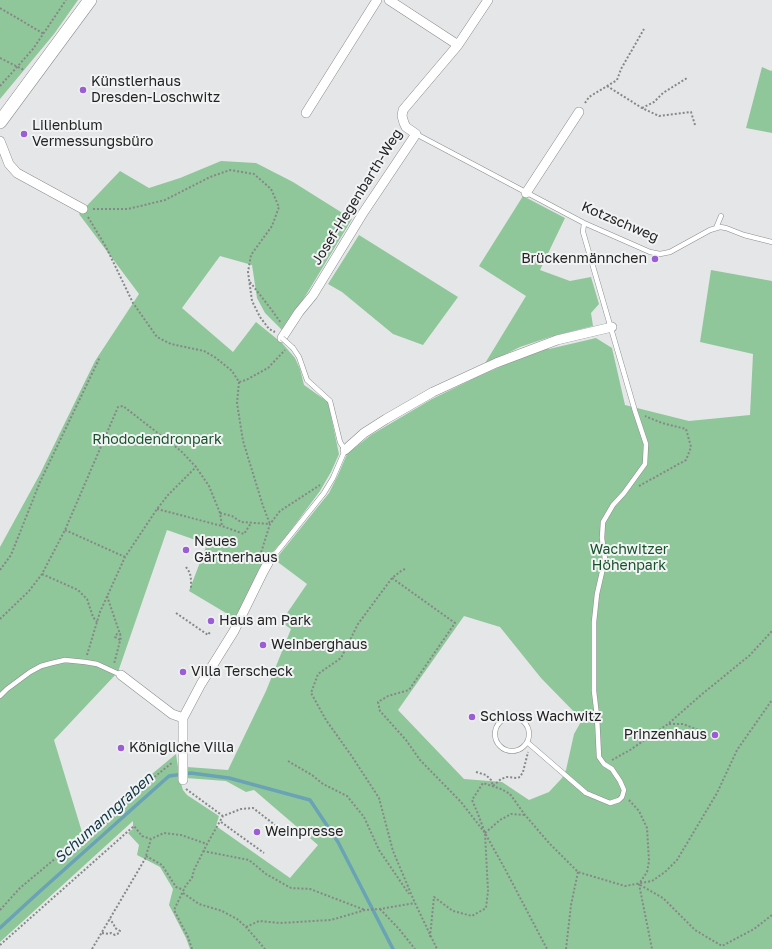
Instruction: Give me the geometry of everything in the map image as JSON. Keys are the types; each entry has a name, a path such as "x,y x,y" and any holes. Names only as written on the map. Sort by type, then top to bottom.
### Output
{"main road":[{"path":"0,122 90,0"}],"street":[{"path":"306,113 377,0"},
{"path":"389,0 458,45"},
{"name":"Josef-Hegenbarth-Weg","path":"284,334 313,295 363,214 416,134 406,127 402,116 403,110 458,45 488,0"},
{"path":"526,193 579,112"},
{"path":"0,141 5,164 83,209"},
{"path":"345,450 364,433 433,392 496,363 558,340 612,327"},
{"path":"183,780 182,718 234,631 268,562"},
{"path":"117,673 172,714 182,718"}],"lane":[{"name":"Kotzschweg","path":"416,134 584,223 650,252 660,254 670,252 716,228"},
{"path":"721,216 716,228 726,228 744,235 772,242"},
{"path":"529,744 515,751 503,749 496,740 495,734 499,723 507,717 513,716 524,721 529,731 529,744 586,793 610,803 622,797 624,790 620,781 612,769 604,764 598,757 598,731 594,691 594,622 597,594 605,559 602,538 603,522 613,505 624,493 645,464 646,444 634,411 612,327 583,232 584,223"},
{"path":"268,562 324,493 333,478 345,450 340,442 330,401 307,380 299,357 284,334"},
{"path":"0,696 19,679 41,666 65,660 97,664 117,673"}],"path":[{"path":"0,86 33,49 66,0"},
{"path":"0,8 44,34"},
{"path":"579,112 589,97 617,80 621,69 644,29"},
{"path":"0,58 18,66"},
{"path":"642,108 654,102 663,93 687,78"},
{"path":"607,86 642,108 659,116 691,112 695,126"},
{"path":"83,209 128,209 165,200 210,177 230,170 254,174 271,189 278,207 272,226 251,255 248,272 252,301 260,317 269,329 284,334"},
{"path":"83,209 106,247 133,303 157,337 171,344 204,351 216,358 232,371 239,382 237,403 243,441 270,524"},
{"path":"249,282 272,309 284,334"},
{"path":"239,382 246,380 268,368 287,348"},
{"path":"0,570 11,555 40,482 100,357"},
{"path":"0,619 29,591 42,574 65,530 118,407 123,406 181,452 196,467 209,486 220,513 222,526"},
{"path":"624,493 674,468 686,460 691,447 686,430 662,423 634,411"},
{"path":"85,662 97,622 125,557 168,495 196,467"},
{"path":"260,557 270,524 280,511 314,487 333,478"},
{"path":"157,509 222,526 244,534 251,523"},
{"path":"220,513 232,516 241,522 270,524"},
{"path":"65,530 125,557"},
{"path":"186,567 190,573 190,589"},
{"path":"405,569 401,570 392,578 358,624 340,658 318,674 311,693 326,720 379,798 393,851 430,937 437,949"},
{"path":"42,574 78,590 87,599 93,617 97,622"},
{"path":"392,578 455,623 409,690 388,696 378,702 380,711 406,740 420,760 461,802 485,833 547,949"},
{"path":"107,596 121,634 117,673"},
{"path":"176,613 208,635 210,632"},
{"path":"604,764 630,750 668,724 701,694 750,655 772,631"},
{"path":"120,640 115,636 117,634 121,634"},
{"path":"430,937 434,897 453,911 472,916 486,908 488,891 485,833 472,800 483,783 502,789 510,794 525,815 549,843 578,872 625,886 652,881 677,860 717,793 737,750 772,700"},
{"path":"668,724 683,724 700,731"},
{"path":"493,786 500,779 520,777 523,772 529,744"},
{"path":"0,910 20,888 182,755"},
{"path":"288,761 312,775 323,784 347,796 364,817 379,850 409,892 415,903"},
{"path":"476,772 486,775 491,780 493,786"},
{"path":"183,780 186,790 223,816"},
{"path":"624,790 626,796 639,811 647,828 649,861 647,872 639,884 652,949"},
{"path":"223,816 241,809 253,808 275,825"},
{"path":"485,833 500,820 511,814 525,815"},
{"path":"192,949 188,937 174,910 184,892 186,885 192,878 203,851 221,822 223,816"},
{"path":"221,822 264,852"},
{"path":"0,945 134,826 142,836 150,840"},
{"path":"92,949 146,856 150,840 164,833 181,835 207,844"},
{"path":"203,851 249,860 266,874 291,888 310,889 365,910"},
{"path":"146,856 162,865 176,887 199,904 222,911 237,919 265,949"},
{"path":"566,949 571,905 578,872"},
{"path":"639,884 663,898 695,930 722,946"},
{"path":"246,927 259,921 280,923 332,920 365,910 415,903"},
{"path":"380,909 415,949"},
{"path":"721,949 722,946 754,929 772,915"},
{"path":"102,933 112,933 116,935 119,933 110,919"},
{"path":"112,933 115,928"}],"green space":[{"path":"0,0 78,0 54,34 0,99"},
{"path":"762,67 771,71 772,70 772,133 746,128"},
{"name":"Wachwitzer Höhenpark","path":"221,161 256,163 293,182 352,219 283,331 265,313 257,298 252,265 220,256 182,308 233,352 256,322 282,343 295,358 300,369 304,385 328,402 339,454 320,491 288,534 266,560 236,619 189,591 207,544 167,530 118,672 54,740 82,832 176,754 180,780 183,790 187,795 219,816 216,826 290,878 318,845 254,790 246,792 226,781 186,778 187,767 228,770 266,691 291,629 281,622 307,584 275,560 329,493 347,454 371,435 432,399 475,378 524,356 548,348 596,338 612,348 625,405 689,421 750,415 753,354 700,342 711,270 772,281 772,949 190,949 169,905 173,889 160,867 137,855 139,845 128,833 133,829 133,821 0,942 0,547 40,474 95,361 139,294 79,214 120,171 149,188 180,178","holes":["464,616 500,627 541,678 582,720 574,734 566,770 562,778 549,792 529,800 502,782 464,779 398,710"]},
{"path":"523,196 565,218 540,270 570,281 591,277 599,304 591,313 593,326 550,337 520,347 484,365 526,296 479,266"},
{"path":"359,235 458,297 423,345 393,334 342,292 328,284"}],"waterway":[{"name":"Schumanngraben","path":"0,928 169,776 191,773 229,778 310,800 338,842 393,949"}],"place":[{"name":"Künstlerhaus Dresden-Loschwitz","path":"83,90"},
{"name":"Lilienblum Vermessungsbüro","path":"24,134"},
{"name":"Brückenmännchen","path":"655,259"},
{"name":"Neues Gärtnerhaus","path":"186,550"},
{"name":"Haus am Park","path":"211,621"},
{"name":"Weinberghaus","path":"263,645"},
{"name":"Villa Terscheck","path":"183,672"},
{"name":"Schloss Wachwitz","path":"472,717"},
{"name":"Prinzenhaus","path":"715,735"},
{"name":"Königliche Villa","path":"121,748"},
{"name":"Weinpresse","path":"257,832"}],"park label":[{"name":"Rhododendronpark","path":"157,440"}]}
